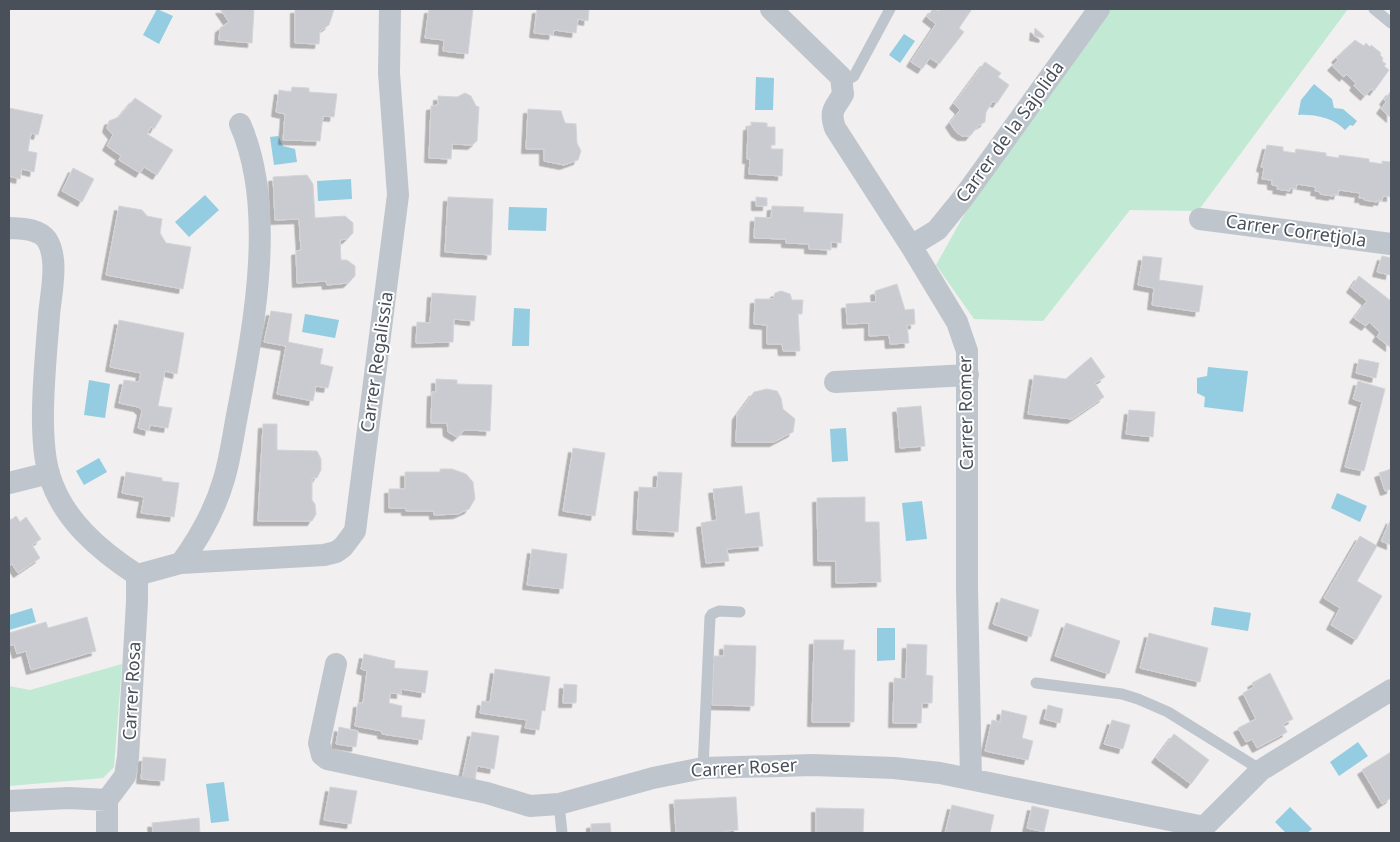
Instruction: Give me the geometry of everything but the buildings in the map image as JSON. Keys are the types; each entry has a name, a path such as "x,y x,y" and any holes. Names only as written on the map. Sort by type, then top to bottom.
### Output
{"street":[{"name":"Carrer Regalissia","path":"137,575 182,563 324,555 336,552 343,547 355,531 398,195 389,73 390,9"},
{"path":"770,9 841,77 844,87"},
{"name":"Carrer de la Sajolida","path":"911,246 937,230 1099,9"},
{"name":"Carrer Romer","path":"844,87 843,94 833,108 832,118 835,128 911,246 956,322 967,351 967,589 971,779"},
{"path":"182,563 201,536 224,479 251,341 257,292 259,232 253,158 240,124"},
{"name":"Carrer Corretjola","path":"1200,219 1391,244"},
{"path":"9,228 36,231 46,238 51,248 52,272 44,411 48,473 67,514 114,560 137,575"},
{"path":"835,382 968,376"},
{"path":"9,483 48,473"},
{"name":"Carrer Rosa","path":"107,800 125,776 128,757 137,575"},
{"name":"Carrer Roser","path":"336,664 319,743 319,750 327,758 487,793 530,806 559,804 653,778 702,768 840,766 922,771 971,779 1203,830"},
{"path":"1203,830 1261,770 1391,690"},
{"path":"9,801 69,798 107,800 107,833"}],"lane":[{"name":"Carrer Romer","path":"844,87 844,82 854,76 890,9"},
{"path":"1374,9 1391,24"},
{"path":"702,768 710,618 712,614 719,611 740,612"},
{"path":"1036,682 1138,698 1182,721 1261,770"},
{"path":"559,804 562,833"}],"green space":[{"path":"1109,9 1348,9 1198,211 1130,210 1043,321 974,319 936,265 977,192"},
{"path":"122,664 114,767 103,778 9,786 9,686 30,690"}],"water":[{"path":"157,9 173,16 159,44 143,35"},
{"path":"904,34 915,41 900,63 889,55"},
{"path":"756,77 774,78 773,110 755,110"},
{"path":"1314,84 1332,99 1334,108 1343,109 1357,121 1353,126 1350,125 1345,130 1335,122 1323,118 1311,115 1298,115 1301,100"},
{"path":"278,136 283,146 295,149 297,162 274,165 270,137"},
{"path":"351,179 352,199 318,201 317,181"},
{"path":"205,195 219,210 189,237 175,222"},
{"path":"509,207 547,208 546,231 508,230"},
{"path":"514,308 530,309 529,346 512,346"},
{"path":"305,314 339,320 335,338 302,332"},
{"path":"1208,367 1248,371 1243,412 1204,407 1205,397 1197,393 1197,378 1207,376"},
{"path":"89,380 110,384 105,418 84,415"},
{"path":"846,428 848,461 832,462 830,429"},
{"path":"99,458 107,472 84,485 76,471"},
{"path":"1337,493 1367,506 1360,522 1331,508"},
{"path":"922,501 927,539 906,541 902,503"},
{"path":"1214,607 1251,613 1248,631 1211,625"},
{"path":"32,608 36,622 9,630 9,615"},
{"path":"877,628 895,628 895,660 877,661"},
{"path":"1358,742 1368,756 1339,776 1330,762"},
{"path":"224,782 229,821 211,823 206,784"},
{"path":"1290,807 1312,829 1307,833 1286,833 1275,822"}]}
